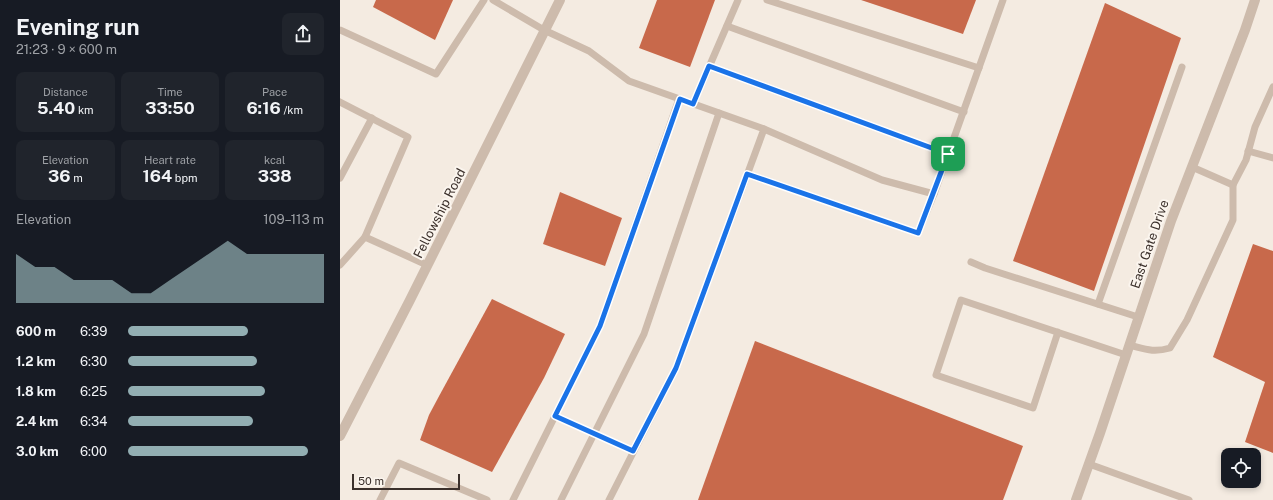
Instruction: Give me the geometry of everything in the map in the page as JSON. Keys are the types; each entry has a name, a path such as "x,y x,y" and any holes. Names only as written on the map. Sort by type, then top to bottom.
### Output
{"street":[{"name":"Fellowship Road","path":"340,436 560,0"},
{"name":"East Gate Drive","path":"1076,500 1171,221 1245,30 1255,0"}],"lane":[{"path":"340,30 436,74 484,0"},
{"path":"493,0 544,30 589,51 629,81 764,129 882,180 934,194"},
{"path":"693,104 738,0"},
{"path":"767,0 980,68"},
{"path":"747,174 918,233 964,112 1003,0"},
{"path":"727,26 964,112"},
{"path":"709,66 948,154"},
{"path":"1098,304 1182,67"},
{"path":"1129,344 1148,350 1159,351 1170,348 1187,320 1233,220 1233,185 1246,160 1256,127 1273,86"},
{"path":"513,500 600,326 680,99"},
{"path":"340,102 408,137 365,237 340,265"},
{"path":"561,500 644,334 719,113"},
{"path":"340,178 372,118"},
{"path":"609,500 676,368 764,129"},
{"path":"1248,151 1273,158"},
{"path":"1192,167 1233,185"},
{"path":"365,237 426,265"},
{"path":"971,262 1138,317"},
{"path":"1058,332 1033,408 936,376 961,300 1058,332 1126,355"},
{"path":"555,416 633,451"},
{"path":"380,500 399,463 488,500"},
{"path":"1089,464 1189,500"}],"building":[{"path":"376,0 453,0 435,40 373,7"},
{"path":"657,0 715,0 690,67 639,48"},
{"path":"861,0 976,0 963,34"},
{"path":"1105,3 1181,38 1094,291 1013,261"},
{"path":"560,192 622,218 605,266 543,244"},
{"path":"1253,244 1273,251 1273,453 1245,442 1265,382 1213,357"},
{"path":"492,299 565,334 544,378 492,472 420,440 429,415"},
{"path":"755,341 1023,446 1003,500 698,500"}],"route":[{"path":"709,66 948,154 918,233 747,174 676,368 633,451 555,416 600,326 680,99 693,104 709,66"}]}
